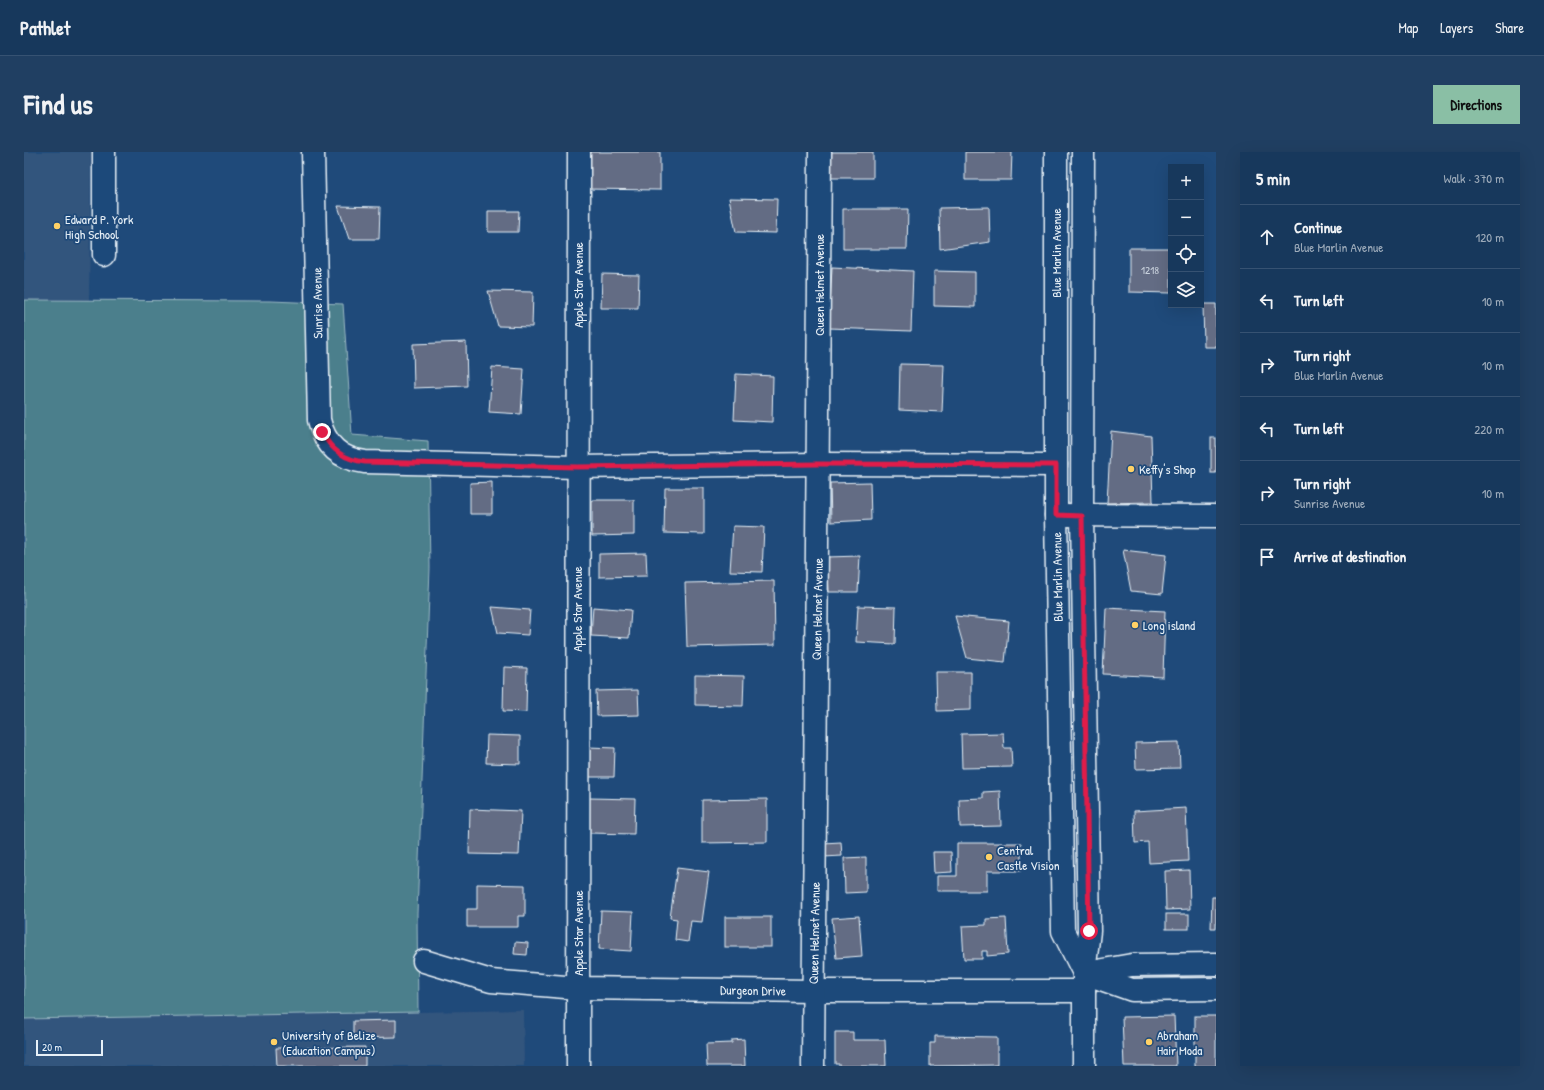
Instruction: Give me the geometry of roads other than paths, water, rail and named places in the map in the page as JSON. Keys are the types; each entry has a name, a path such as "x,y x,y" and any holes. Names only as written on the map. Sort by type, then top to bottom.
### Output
{"street":[{"path":"104,152 104,255"},
{"name":"Sunrise Avenue","path":"313,152 319,420 327,442 334,450 354,461 577,467"},
{"name":"Apple Star Avenue","path":"578,1066 577,467 579,152"},
{"name":"Queen Helmet Avenue","path":"814,1066 813,991 820,152"},
{"name":"Blue Marlin Avenue","path":"1056,152 1056,515 1064,931 1084,982"},
{"name":"Blue Marlin Avenue","path":"1083,152 1082,516 1089,931 1084,982 1084,1066"},
{"path":"577,467 818,464 1056,465"},
{"path":"1056,515 1216,516"},
{"name":"Durgeon Drive","path":"424,962 491,981 578,988 813,991 1084,982"},
{"path":"1084,982 1132,965 1216,964"},
{"path":"1084,982 1132,990 1216,989"}],"place":[{"name":"Edward P. York High School","path":"57,226"},
{"name":"Keffy's Shop","path":"1131,469"},
{"name":"Long island","path":"1135,625"},
{"name":"Central Castle Vision","path":"989,857"},
{"name":"University of Belize (Education Campus)","path":"274,1042"},
{"name":"Abraham Hair Moda","path":"1149,1042"}]}
